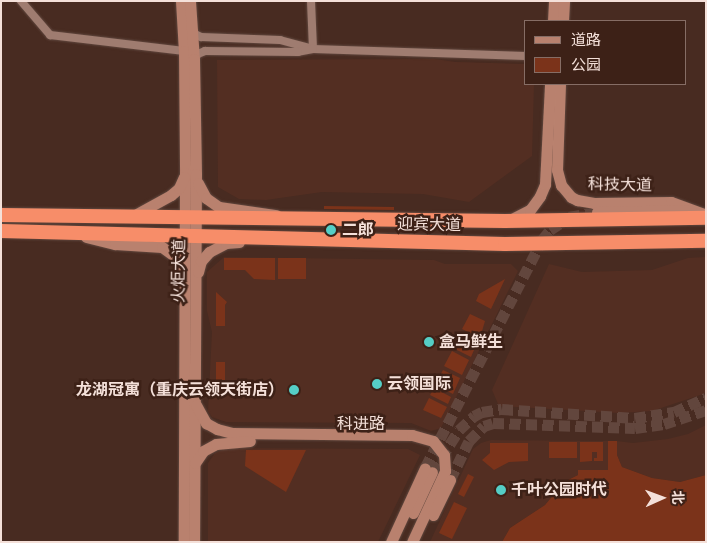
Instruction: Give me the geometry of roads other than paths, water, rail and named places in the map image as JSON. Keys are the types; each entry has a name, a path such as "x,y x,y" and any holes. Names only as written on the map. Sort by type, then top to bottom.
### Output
{"highway":[{"name":"迎宾大道","path":"1,215 505,221 702,215"},
{"path":"72,233 130,228 134,224 132,217"},
{"path":"255,239 248,233 249,227 254,222 271,218"},
{"name":"迎宾大道","path":"1,231 505,244 706,241"}],"main road":[{"name":"火炬大道","path":"181,1 191,173"},
{"name":"火炬大道","path":"184,542 194,59 190,1"},
{"path":"553,20 554,1"},
{"path":"563,20 564,1"},
{"path":"505,221 530,210 546,184 550,85"},
{"name":"科技大道","path":"560,85 557,170 561,186 571,197 594,203 672,202 702,215"},
{"path":"132,217 172,195 191,173 202,194 219,207 258,210 288,217"},
{"name":"科技大道","path":"597,212 702,215"},
{"path":"72,233 114,244 162,247 179,261 190,286"},
{"path":"190,286 201,261 209,252 226,244 255,239"},
{"name":"火炬大道","path":"190,286 195,465 194,542"},
{"path":"194,402 206,423 229,437 412,435 433,441 444,455 445,471 412,542"},
{"name":"科进路","path":"195,465 203,451 229,437 412,441 429,445 439,456 440,470 406,542"},
{"path":"391,542 429,470 398,542"},
{"path":"421,542 450,480"}],"street":[{"path":"21,1 50,35 184,51"},
{"path":"311,1 313,49"},
{"path":"192,25 195,34 201,37 280,40 313,49"},
{"path":"194,59 198,54 205,51 298,52 313,49 524,56"}],"tunnel":[{"path":"425,468 542,240 550,230 569,217 597,212"},
{"path":"432,472 459,430 474,416 482,412 502,409 635,418 674,412 706,398"},
{"path":"450,480 469,441 484,426 493,423 635,428 664,424 706,410"}],"place":[{"name":"二郎","path":"331,230"},
{"name":"盒马鲜生","path":"429,342"},
{"name":"云领国际","path":"377,384"},
{"name":"龙湖冠寓（重庆云领天街店）","path":"294,390"},
{"name":"千叶公园时代","path":"501,490"}]}
